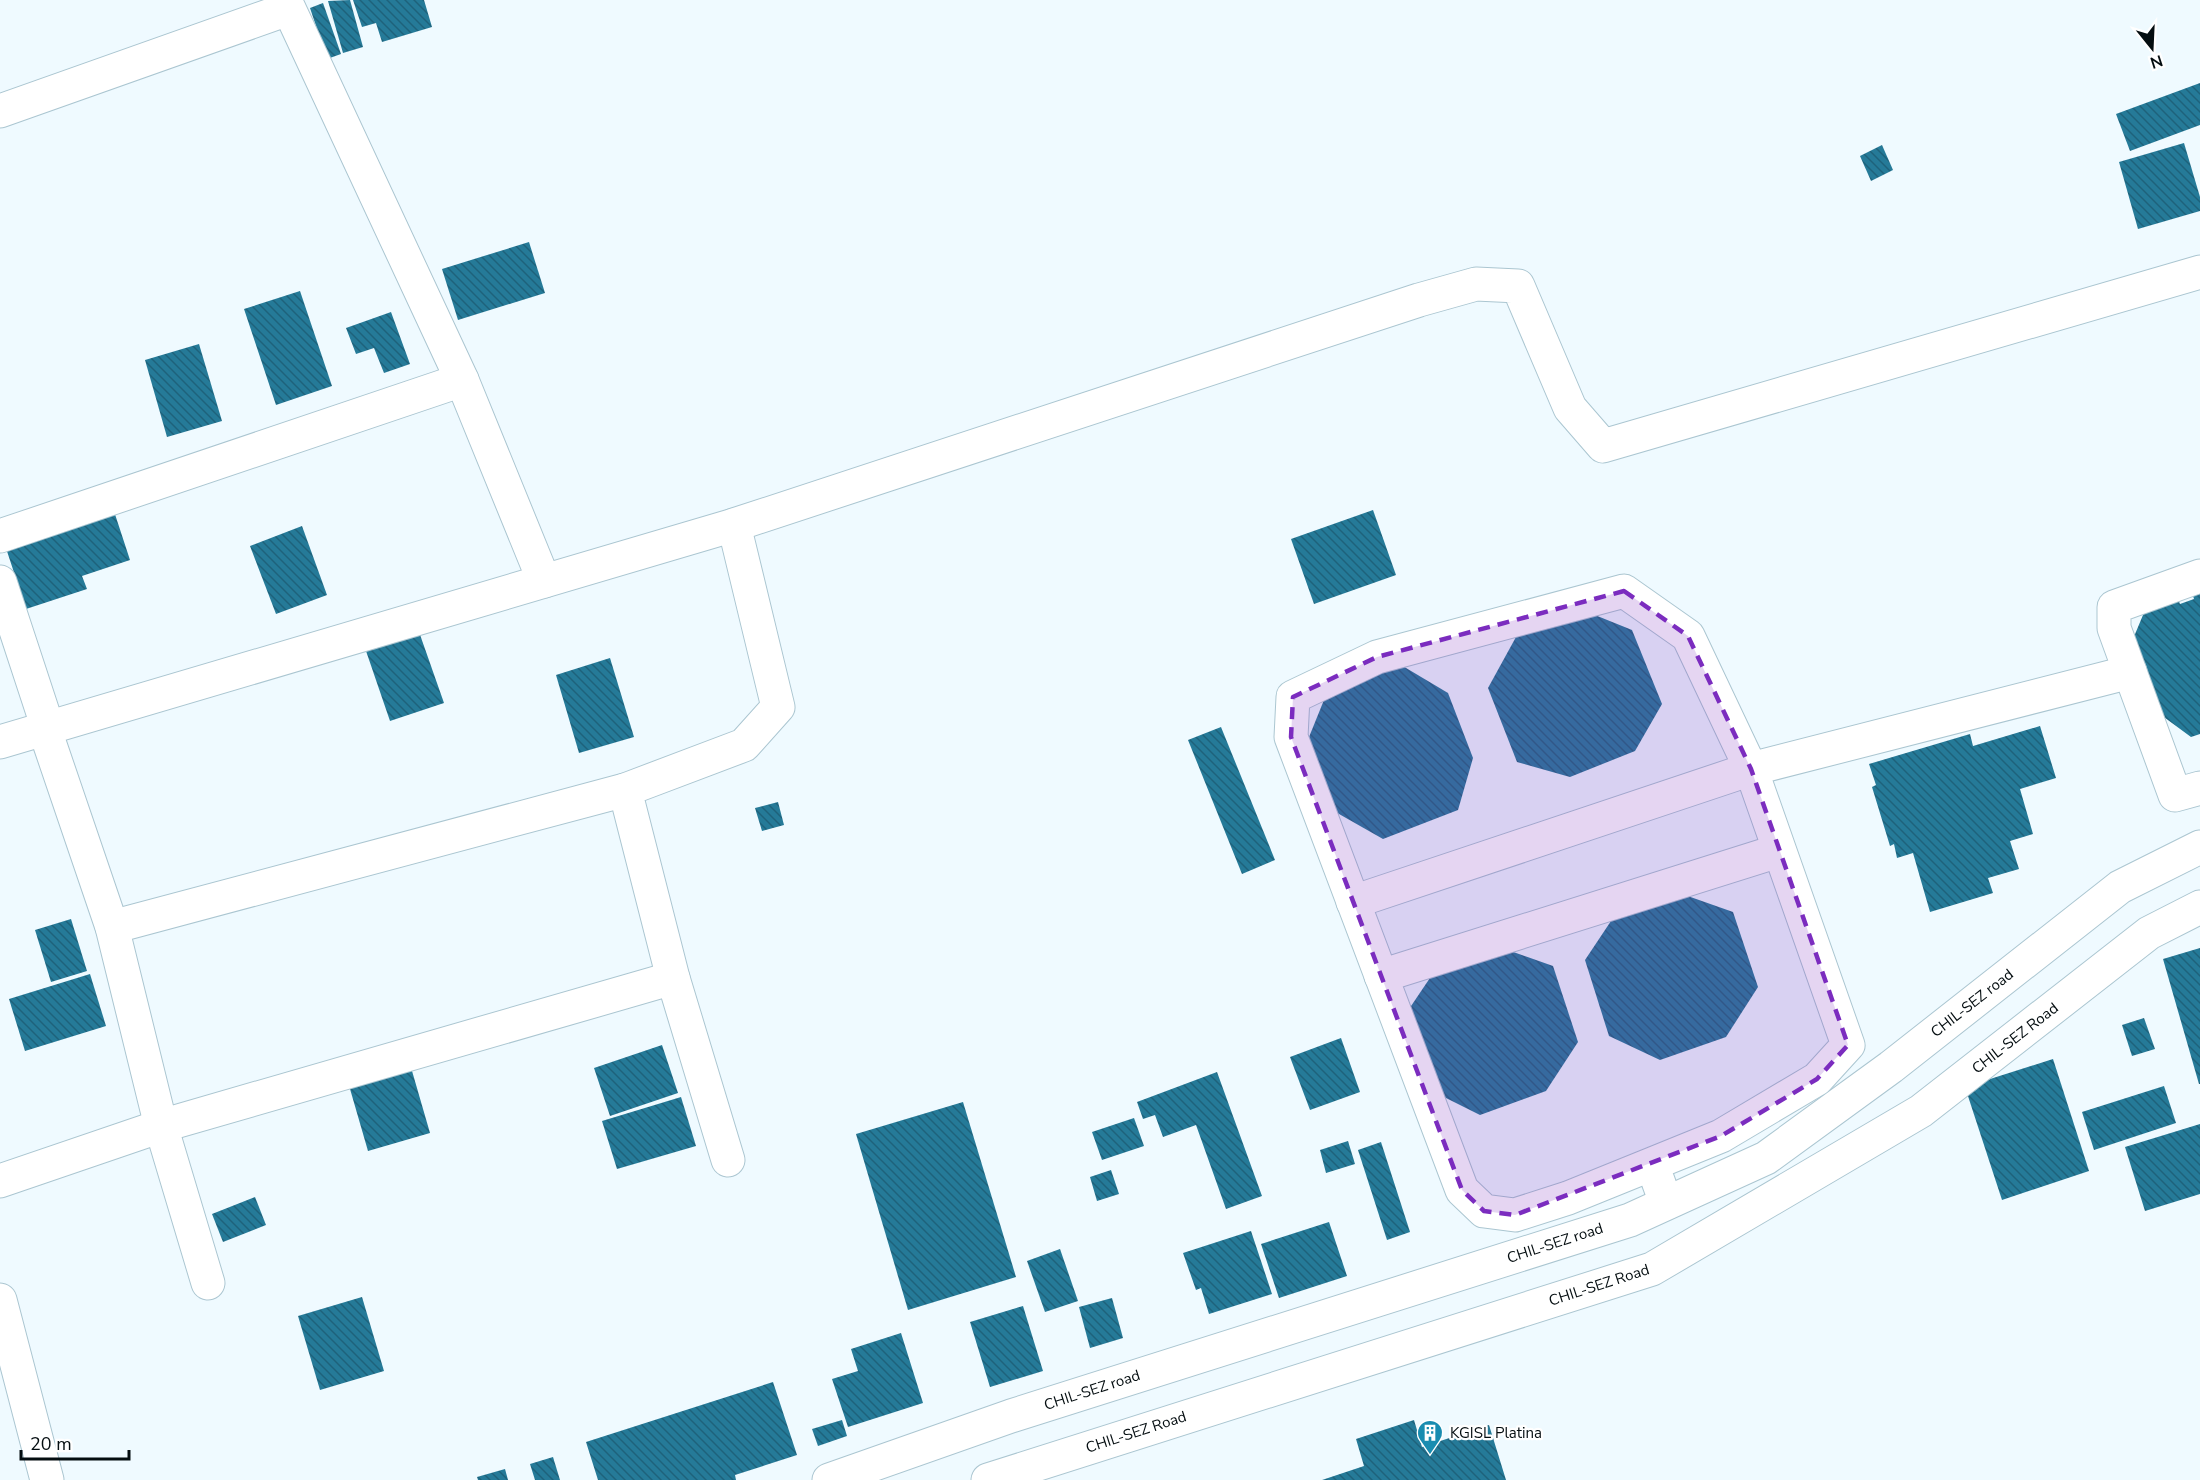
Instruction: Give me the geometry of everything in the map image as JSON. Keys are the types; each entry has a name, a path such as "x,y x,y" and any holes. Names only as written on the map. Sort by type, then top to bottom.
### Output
{"street":[{"path":"0,111 287,4 462,380 544,581"},
{"path":"0,742 734,525 1419,300 1476,284 1518,286 1570,408 1603,446 2200,272"},
{"path":"0,536 462,380"},
{"path":"112,927 625,790 744,745 778,707 734,525"},
{"path":"2200,576 2114,607 2114,628 2175,795 2200,788"},
{"path":"0,582 48,728 47,736 112,927 161,1126 208,1283"},
{"path":"1624,591 1688,636 1751,769 1848,1046 1817,1079 1721,1137 1568,1198 1515,1215 1484,1210 1462,1190 1291,737 1293,697 1377,657 1624,591"},
{"path":"1353,902 1751,769 2130,672"},
{"path":"625,790 673,978 728,1160"},
{"name":"CHIL-SEZ road","path":"830,1480 1011,1416 1629,1220 1766,1158 1891,1067 2120,887 2200,847"},
{"path":"1381,976 1778,851"},
{"name":"CHIL-SEZ Road","path":"988,1480 1652,1269 1921,1111 2149,933 2200,907"},
{"path":"0,1181 161,1126 673,978"},
{"path":"1652,1164 1666,1203"},
{"path":"0,1300 47,1480"}],"highlighted area":[{"path":"1624,591 1688,636 1751,769 1848,1045 1817,1079 1721,1136 1515,1215 1484,1211 1462,1190 1291,737 1293,697 1377,657"}],"building":[{"path":"350,0 363,47 343,53 328,1"},
{"path":"353,0 424,0 432,27 382,42 376,23 362,27"},
{"path":"323,3 341,54 327,59 310,8"},
{"path":"2200,83 2200,125 2130,151 2116,114"},
{"path":"2184,143 2200,197 2200,211 2138,229 2119,162"},
{"path":"1882,145 1893,170 1871,181 1860,156"},
{"path":"529,242 545,293 458,320 442,269"},
{"path":"300,291 332,386 276,405 244,309"},
{"path":"391,312 410,364 384,373 374,348 356,354 346,328"},
{"path":"199,344 222,421 167,437 145,360"},
{"path":"110,499 130,560 82,576 87,589 26,609 2,536"},
{"path":"1373,510 1396,575 1314,604 1291,539"},
{"path":"302,526 327,595 276,614 250,546"},
{"path":"2200,586 2200,734 2191,737 2157,712 2133,639 2148,603 2176,594 2180,604 2194,599 2191,589"},
{"path":"1580,609 1632,630 1662,704 1635,751 1570,777 1517,762 1488,688 1516,637"},
{"path":"418,629 444,703 390,721 365,648"},
{"path":"610,658 634,737 579,753 556,675"},
{"path":"1401,665 1448,693 1473,758 1458,810 1383,839 1332,810 1305,747 1326,695"},
{"path":"2040,726 2056,778 2020,789 2033,834 2010,841 2019,869 1988,878 1993,893 1930,912 1913,853 1897,858 1894,844 1890,846 1872,787 1876,785 1869,764 1970,734 1973,746"},
{"path":"1221,727 1275,860 1242,874 1188,740"},
{"path":"778,802 784,825 762,831 755,808"},
{"path":"1682,894 1733,912 1758,987 1726,1037 1660,1060 1609,1036 1585,960 1615,915"},
{"path":"71,919 87,971 51,982 35,930"},
{"path":"1502,948 1553,966 1578,1042 1546,1091 1480,1115 1430,1090 1405,1015 1436,969"},
{"path":"2200,948 2200,1084 2199,1084 2163,959"},
{"path":"90,974 106,1026 25,1051 9,999"},
{"path":"2144,1018 2155,1049 2132,1056 2122,1025"},
{"path":"1341,1038 1360,1092 1310,1110 1290,1057"},
{"path":"662,1045 678,1093 610,1116 594,1068"},
{"path":"2053,1059 2089,1171 2002,1200 1965,1087"},
{"path":"410,1064 430,1133 368,1151 348,1082"},
{"path":"1217,1072 1262,1196 1226,1209 1196,1125 1163,1137 1155,1115 1143,1119 1137,1102"},
{"path":"2164,1086 2176,1123 2094,1150 2082,1112"},
{"path":"681,1097 696,1146 617,1169 602,1121"},
{"path":"963,1102 1016,1277 908,1310 856,1134"},
{"path":"1134,1118 1144,1146 1102,1160 1092,1132"},
{"path":"2200,1124 2200,1194 2145,1211 2125,1147"},
{"path":"1348,1141 1355,1164 1326,1173 1320,1150"},
{"path":"1381,1142 1410,1232 1387,1240 1358,1150"},
{"path":"1111,1170 1119,1194 1097,1201 1090,1177"},
{"path":"255,1197 266,1225 223,1242 212,1214"},
{"path":"1329,1222 1347,1276 1279,1298 1261,1244"},
{"path":"1251,1231 1272,1294 1209,1314 1201,1288 1196,1290 1183,1253"},
{"path":"1060,1249 1078,1301 1045,1312 1027,1261"},
{"path":"362,1297 384,1371 320,1390 298,1316"},
{"path":"1112,1298 1123,1338 1090,1348 1079,1307"},
{"path":"1023,1306 1043,1371 990,1387 970,1322"},
{"path":"901,1333 923,1403 848,1427 832,1379 858,1371 851,1349"},
{"path":"773,1382 797,1455 735,1475 736,1480 598,1480 586,1442"},
{"path":"842,1420 847,1436 818,1446 812,1429"},
{"name":"KGISL Platina","path":"1414,1420 1422,1447 1489,1425 1506,1480 1322,1480 1364,1466 1356,1439"},
{"path":"553,1457 560,1480 535,1480 530,1464"},
{"path":"505,1469 508,1480 478,1480 477,1477"}],"place":[{"name":"KGISL Platina","path":"1430,1456"}]}
